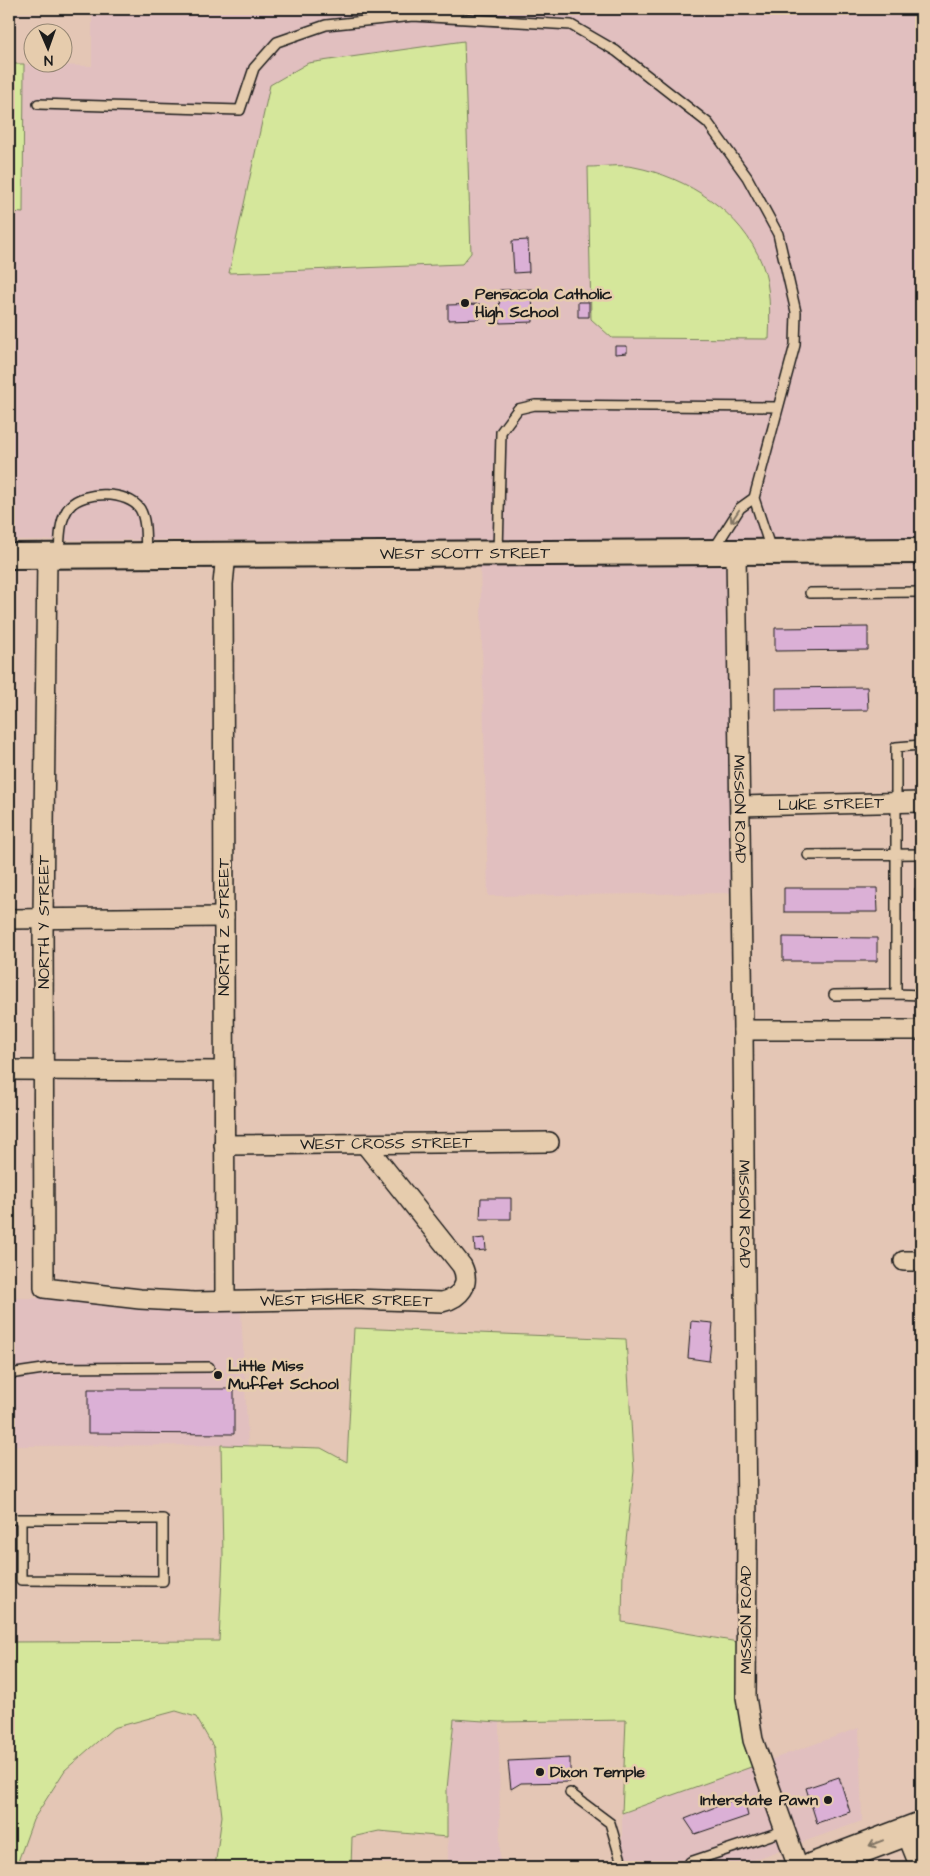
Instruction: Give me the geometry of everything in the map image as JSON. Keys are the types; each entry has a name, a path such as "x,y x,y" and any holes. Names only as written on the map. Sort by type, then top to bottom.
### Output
{"main road":[{"path":"813,1867 914,1829"}],"street":[{"name":"WEST SCOTT STREET","path":"9,556 736,554 921,551"},
{"name":"NORTH Z STREET","path":"225,1300 223,584 226,554"},
{"name":"MISSION ROAD","path":"736,554 743,1030 747,1522 746,1697 754,1740 798,1867"},
{"name":"NORTH Y STREET","path":"44,1288 43,918 53,556"},
{"name":"LUKE STREET","path":"741,806 921,802"},
{"path":"9,919 224,917"},
{"path":"743,1030 921,1030"},
{"path":"9,1070 224,1071"},
{"name":"WEST CROSS STREET","path":"224,1145 549,1142"},
{"name":"WEST FISHER STREET","path":"44,1288 140,1299 194,1302 354,1299 442,1302 452,1299 459,1294 466,1282 466,1274 462,1266 365,1144"},
{"path":"914,1829 920,1867"}],"lane":[{"path":"38,104 240,110 254,68 277,42 326,25 413,16 571,25 616,52 708,123 747,177 778,234 796,312 795,344 754,498 772,553"},
{"path":"498,554 501,432 518,409 536,406 778,408"},
{"path":"53,556 60,527 70,506 82,496 114,495 132,500 140,510 144,524 146,555"},
{"path":"711,554 740,508 754,498"},
{"path":"810,592 921,592"},
{"path":"896,994 896,746 921,745"},
{"path":"808,855 921,854"},
{"path":"834,995 921,995"},
{"path":"9,1374 50,1368 209,1367"},
{"path":"9,1519 20,1518 164,1519 164,1581 21,1580 20,1518"},
{"path":"570,1793 610,1823 623,1867"},
{"path":"690,1862 786,1830"}],"shaded area":[{"name":"Pensacola Catholic High School","path":"92,9 921,9 921,540 9,540 9,64 22,64 22,72 72,72 72,66 92,66"},
{"path":"480,563 728,563 733,893 488,896"},
{"path":"9,1298 45,1298 139,1309 241,1310 248,1445 9,1446"},
{"path":"454,1719 499,1722 500,1867 448,1867 447,1789"},
{"path":"859,1728 862,1821 800,1843 770,1760"},
{"path":"754,1766 784,1849 734,1867 622,1867 622,1813"}],"green space":[{"path":"464,41 471,253 462,264 229,273 270,85 308,63"},
{"path":"9,64 22,64 22,72 24,72 23,213 11,212 10,245"},
{"path":"629,166 654,172 693,188 727,213 753,245 765,273 769,301 769,339 612,338 591,319 588,167"},
{"path":"354,1328 626,1339 634,1471 623,1567 622,1622 738,1642 740,1705 745,1735 754,1766 622,1813 626,1720 499,1722 454,1719 447,1789 447,1837 379,1831 352,1837 351,1867 215,1867 222,1816 214,1748 196,1717 176,1711 113,1728 65,1770 33,1820 16,1867 9,1867 9,1637 10,1642 219,1641 223,1555 221,1445 321,1448 347,1462"}],"building":[{"path":"528,240 529,272 514,273 512,241"},
{"path":"532,289 533,322 500,323 499,290"},
{"path":"578,302 589,302 589,317 578,317"},
{"path":"480,304 480,319 448,320 448,305"},
{"path":"615,346 627,346 627,353 615,354"},
{"path":"868,627 868,650 775,651 775,628"},
{"path":"867,687 868,710 776,711 776,688"},
{"path":"784,888 877,888 878,912 784,912"},
{"path":"915,888 921,888 921,912 915,912"},
{"path":"783,937 877,938 877,961 783,961"},
{"path":"917,940 921,940 921,963 917,963"},
{"path":"481,1198 511,1198 511,1219 480,1219"},
{"path":"485,1238 486,1250 475,1251 474,1239"},
{"path":"691,1321 713,1323 709,1361 688,1358"},
{"path":"88,1389 234,1389 234,1434 88,1433"},
{"name":"Dixon Temple","path":"570,1758 570,1782 521,1783 511,1789 508,1761"},
{"name":"Interstate Pawn","path":"839,1777 850,1812 817,1823 806,1788"},
{"path":"743,1796 748,1816 695,1834 685,1819"}],"place":[{"name":"Pensacola Catholic High School","path":"465,303"},
{"name":"Little Miss Muffet School","path":"218,1375"},
{"name":"Dixon Temple","path":"540,1772"},
{"name":"Interstate Pawn","path":"828,1800"}]}
